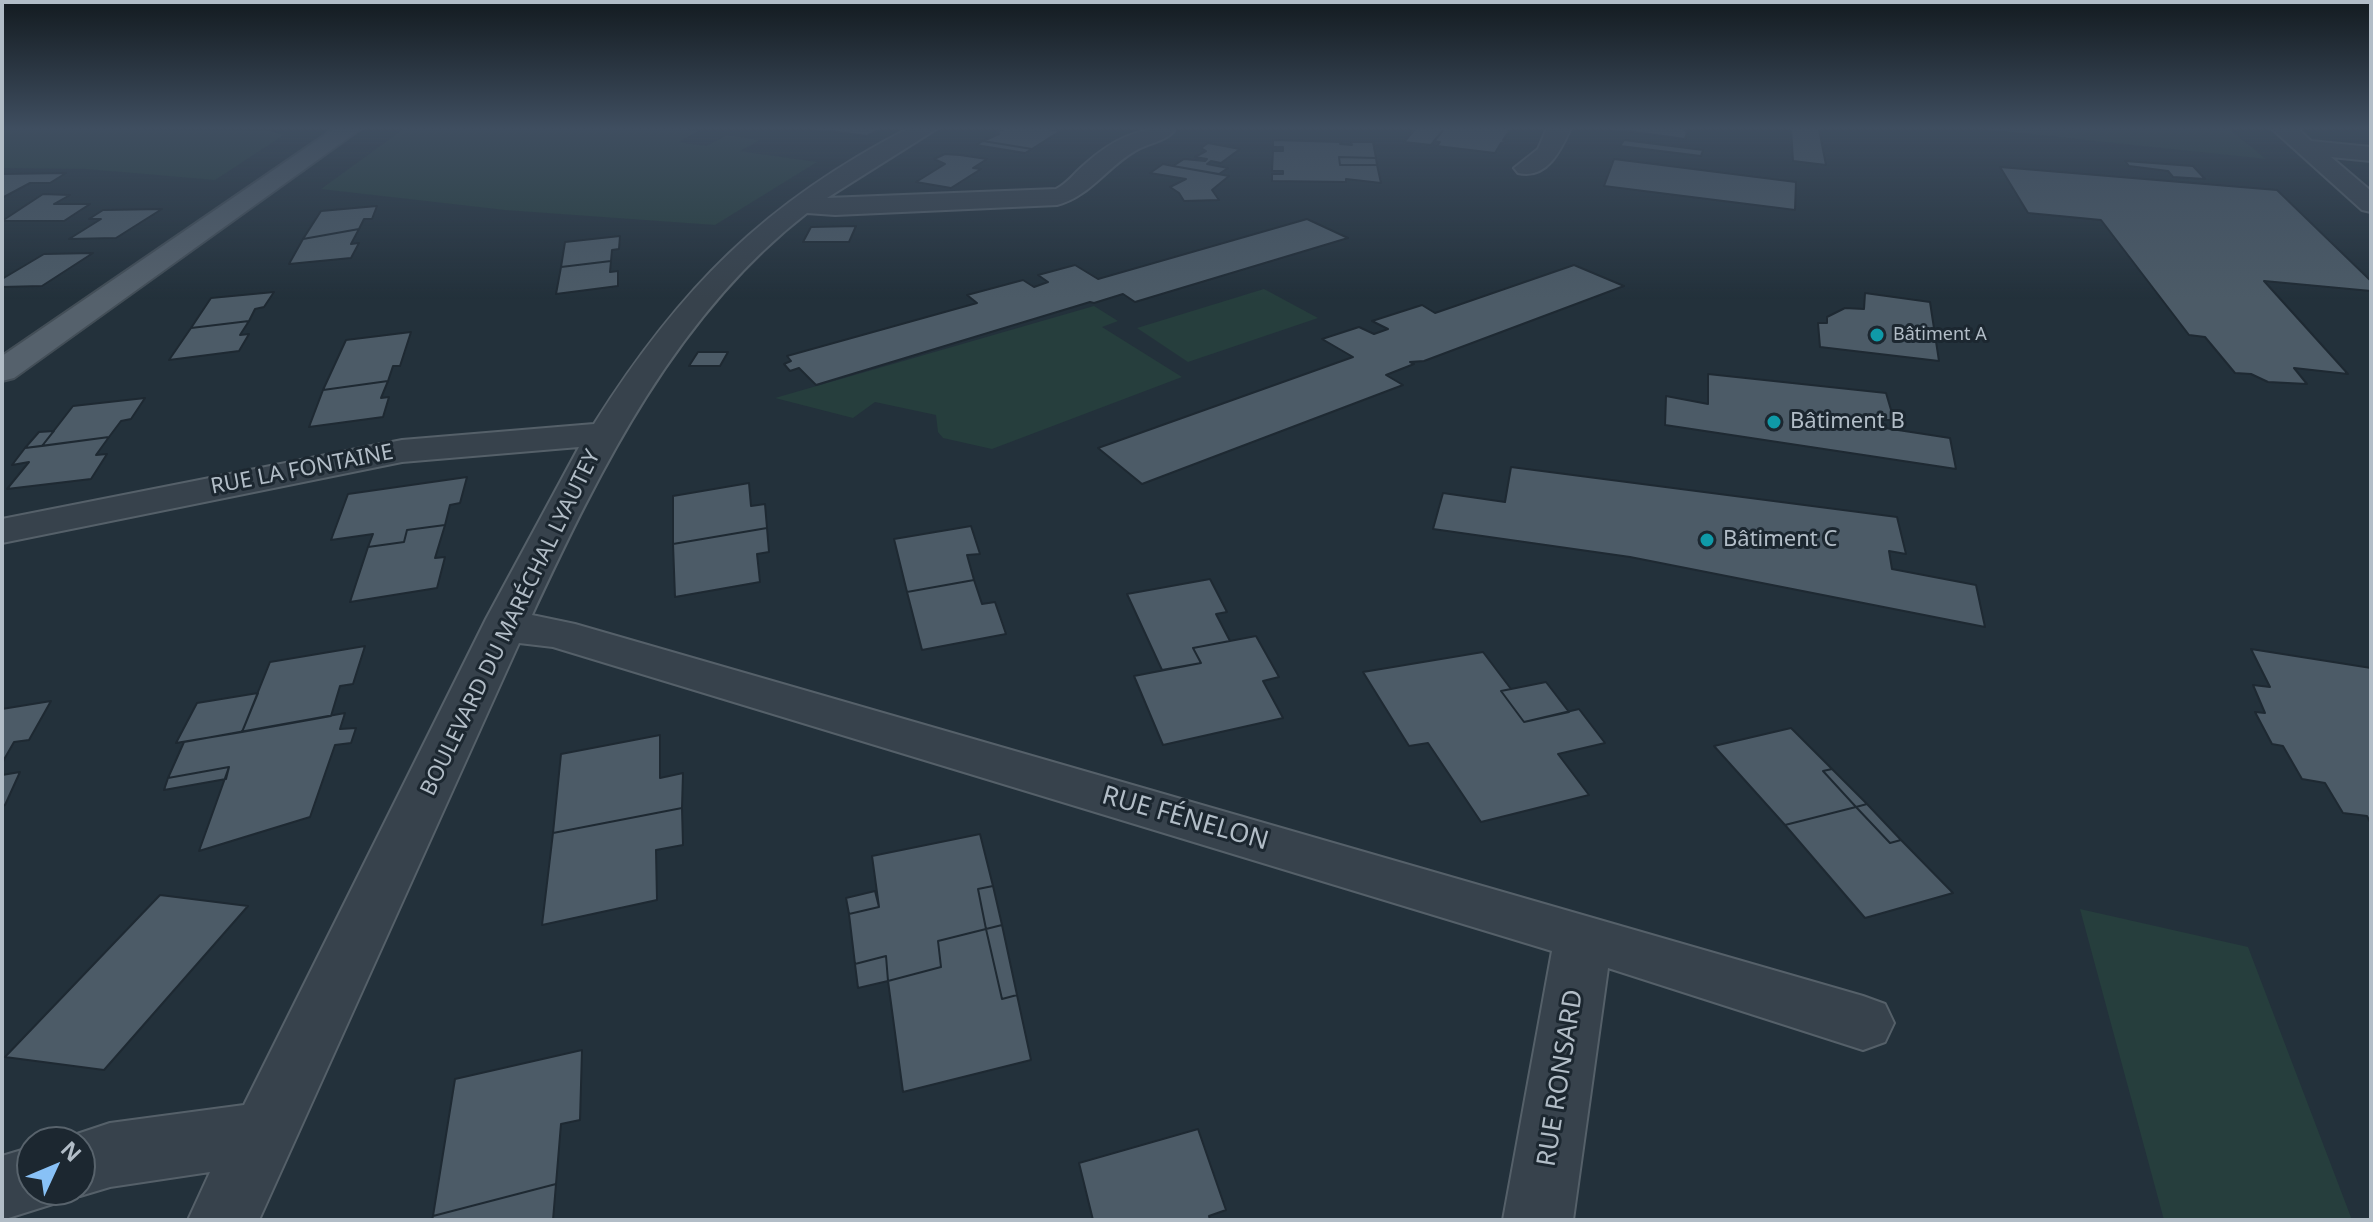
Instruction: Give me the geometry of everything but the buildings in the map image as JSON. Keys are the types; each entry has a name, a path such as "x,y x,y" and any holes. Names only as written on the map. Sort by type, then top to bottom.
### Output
{"main road":[{"path":"3,370 269,185"}],"street":[{"name":"BOULEVARD DU MARÉCHAL LYAUTEY","path":"223,1220 503,630 605,434 704,294 801,204 828,185"},
{"path":"801,204 835,207 1057,197 1076,191 1081,185"},
{"path":"2348,185 2371,204"},
{"name":"RUE LA FONTAINE","path":"2,531 388,453 605,434"},
{"name":"RUE FÉNELON","path":"503,630 531,629 559,634 1863,1023"},
{"name":"RUE RONSARD","path":"1538,1220 1583,937"},
{"path":"96,1159 264,1133"}],"green space":[{"path":"326,185 780,185 715,225 505,210 321,189"},
{"path":"1264,289 1318,318 1188,362 1137,328"},
{"path":"1094,306 1118,321 1102,327 1182,377 992,449 943,438 938,432 936,415 875,402 853,418 775,398"},
{"path":"2080,909 2248,947 2352,1220 2164,1220"}],"place":[{"name":"Bâtiment A","path":"1877,335"},
{"name":"Bâtiment B","path":"1774,422"},
{"name":"Bâtiment C","path":"1707,540"}]}
